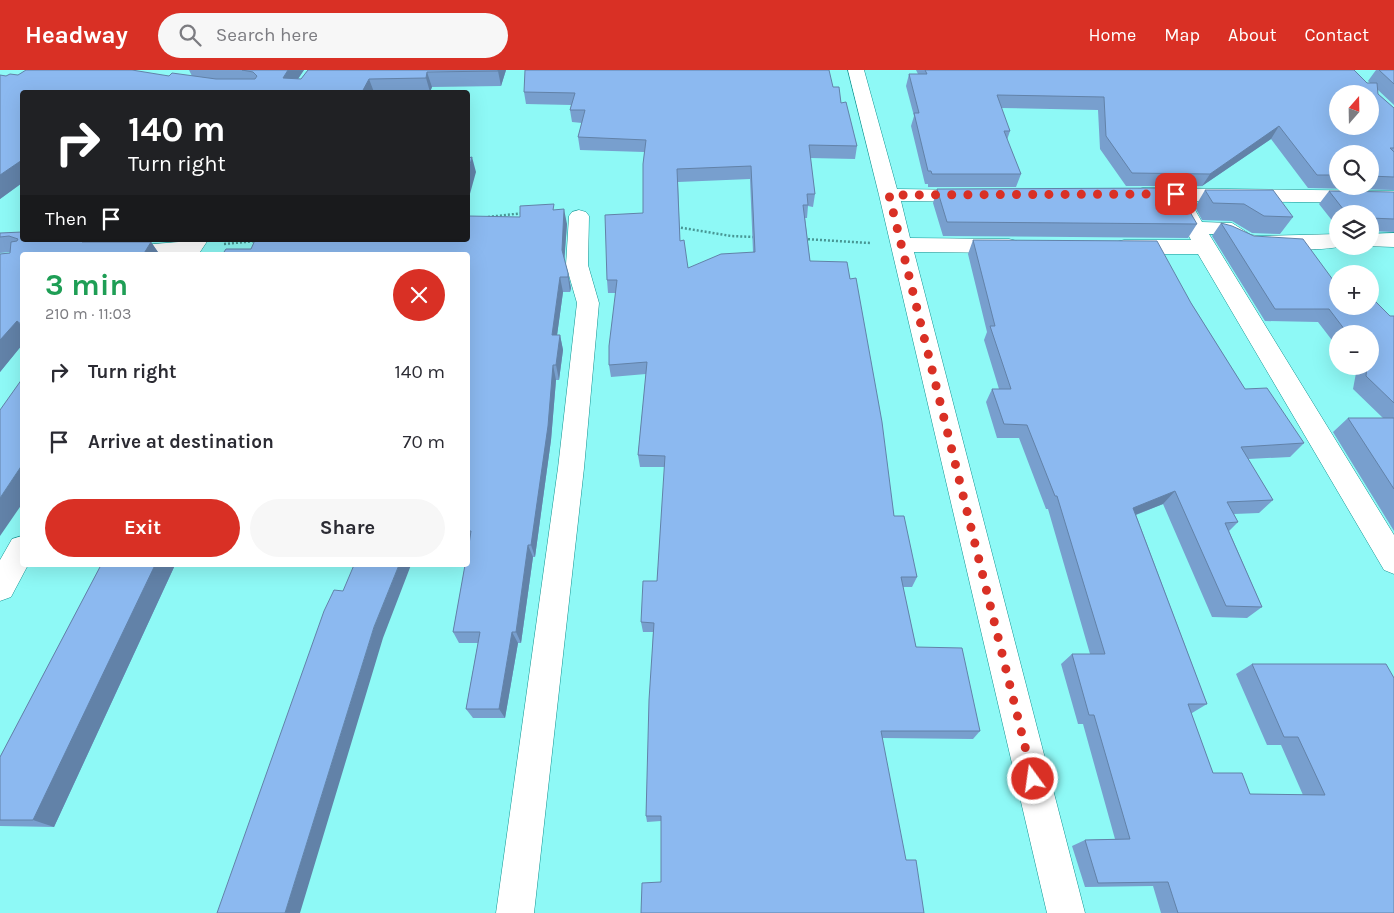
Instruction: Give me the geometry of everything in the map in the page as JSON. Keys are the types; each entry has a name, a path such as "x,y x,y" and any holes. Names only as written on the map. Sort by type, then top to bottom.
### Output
{"street":[{"path":"856,70 889,195 1066,913"},
{"path":"1126,194 1394,197"},
{"path":"1176,194 1200,238 1394,561"},
{"path":"889,195 987,196"},
{"path":"515,913 571,468 588,303 577,265 579,216"},
{"path":"1107,246 1200,238 1226,228 1245,240 1258,243 1329,241"},
{"path":"1379,241 1394,240"},
{"path":"900,245 1028,246"},
{"path":"142,252 192,248"},
{"path":"0,588 20,552"}],"path":[{"path":"486,217 540,212 579,216"},
{"path":"673,226 731,236 761,237"},
{"path":"801,239 900,245"},
{"path":"192,248 248,242"}],"building":[{"path":"26,70 132,70 169,76 172,73 216,79 255,79 257,76 253,72 242,70 288,70 283,78 301,79 308,70 498,70 427,72 426,78 369,79 363,90 20,90 20,161 0,175 0,75 18,75"},
{"path":"525,70 829,70 833,87 839,87 841,103 846,102 857,146 809,145 815,194 807,194 808,205 803,205 810,261 847,262 850,279 856,278 882,422 894,516 904,516 917,577 901,577 916,647 962,648 980,731 881,731 906,860 916,860 924,913 641,913 642,883 661,882 661,816 646,816 649,700 654,623 641,622 643,581 657,581 665,456 638,455 647,362 609,365 609,346 617,280 607,280 605,215 643,213 643,164 646,140 578,137 585,110 570,110 575,93 524,92","holes":["751,166 755,252 721,254 688,268 684,240 680,241 677,169"]},
{"path":"925,70 1354,70 1367,83 1377,83 1377,85 1329,85 1329,135 1379,135 1379,95 1394,108 1394,148 1390,148 1394,152 1394,177 1379,176 1379,145 1329,145 1329,175 1317,175 1279,126 1210,174 1132,173 1106,136 1104,97 997,95 1010,131 1004,131 1021,174 932,174 931,171 928,171 914,113 919,113 909,74 927,74"},
{"path":"1379,70 1394,70 1394,84"},
{"path":"1176,188 1197,224 947,222 937,189"},
{"path":"1205,190 1273,190 1293,217 1264,216 1244,204 1213,203"},
{"path":"1379,192 1394,192 1394,219 1379,218 1379,205 1340,205 1332,195 1379,195"},
{"path":"554,204 553,210 564,209 562,250 568,277 560,277 552,335 560,335 556,365 553,365 548,426 516,632 512,632 499,709 466,709 480,632 453,632 465,567 470,567 470,252 224,252 226,249 251,249 254,242 470,242 470,216 520,217 520,206"},
{"path":"1221,223 1254,236 1303,239 1329,274 1329,309 1275,309"},
{"path":"20,232 20,242 151,242 145,252 20,252 20,323 17,321 0,340 0,254 10,253 11,242 18,239 9,236 0,237 0,233"},
{"path":"973,240 1157,241 1191,303 1245,389 1267,388 1304,443 1241,447 1273,500 1227,502 1238,522 1225,523 1262,607 1226,606 1175,491 1133,508 1207,704 1188,704 1213,773 1242,773 1250,794 1325,795 1298,737 1284,737 1252,664 1386,664 1394,678 1394,913 1178,913 1168,882 1098,883 1085,840 1130,839 1094,715 1089,715 1072,654 1105,654 1057,496 1055,496 1027,425 1004,424 992,389 1011,389 990,326 995,326"},
{"path":"1379,305 1390,316 1394,316 1394,403 1366,376 1379,375 1379,325 1341,325 1334,315 1379,315"},
{"path":"20,382 20,468 0,498 0,410"},
{"path":"1348,418 1394,418 1394,489"},
{"path":"100,567 154,567 33,820 0,820 0,757"},
{"path":"353,567 398,567 374,627 285,913 217,913 324,611 334,590 343,591"}],"route":[{"path":"1033,779 889,195 1176,194"}]}
